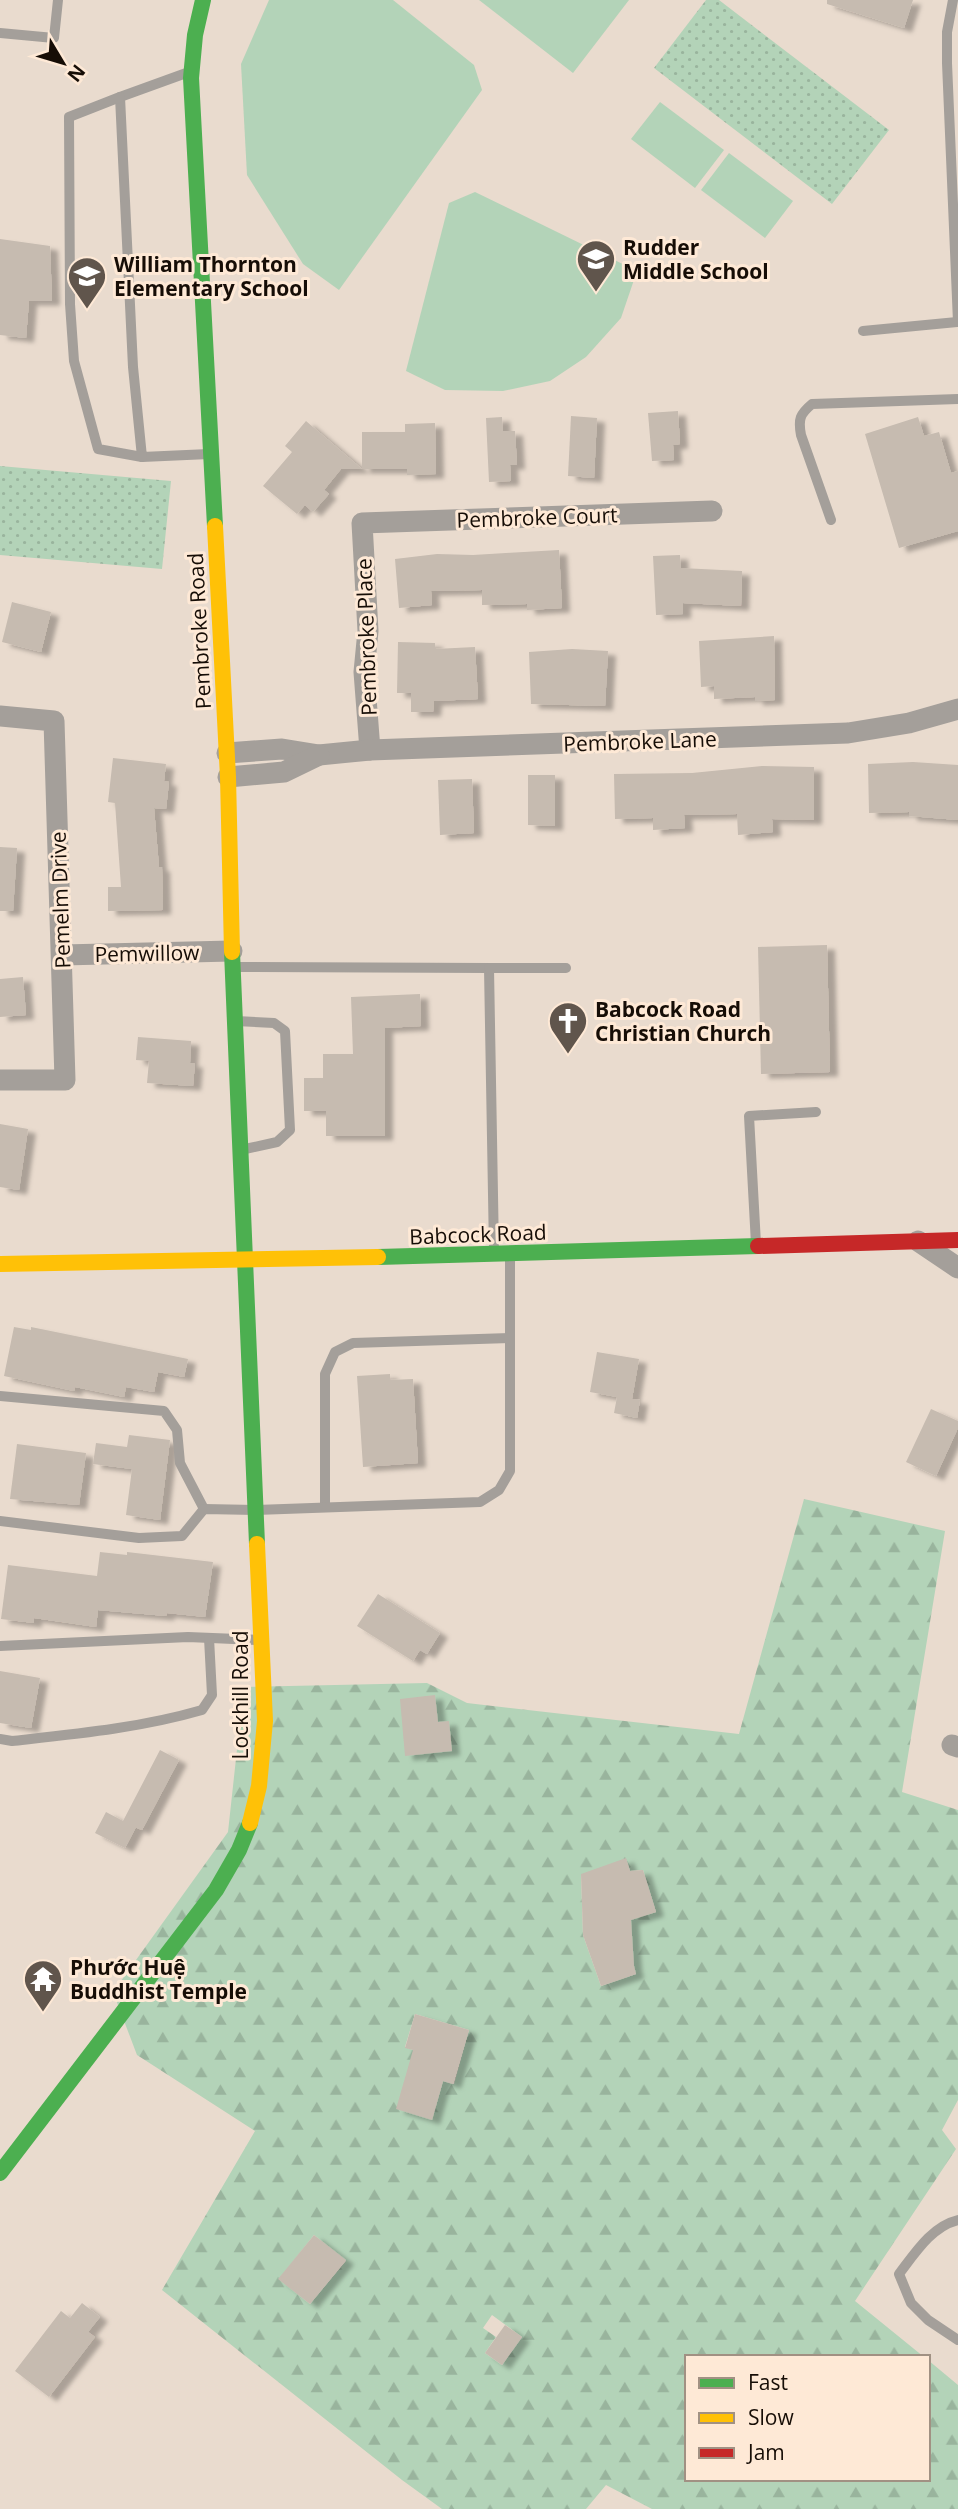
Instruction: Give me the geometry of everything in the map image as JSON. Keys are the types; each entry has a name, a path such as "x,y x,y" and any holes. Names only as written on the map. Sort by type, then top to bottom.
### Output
{"street":[{"name":"Pembroke Road","path":"204,0 194,35 191,71 227,754 244,1261"},
{"name":"Pembroke Court","path":"362,523 712,511"},
{"name":"Pembroke Place","path":"362,523 368,631 364,672 370,750"},
{"name":"Pembroke Lane","path":"227,754 282,748 319,755 370,750 848,733 909,723 958,709"},
{"name":"Pemelm Drive","path":"0,716 54,721 65,1080 0,1080"},
{"name":"Pembroke Lane","path":"228,777 285,772 319,755"},
{"name":"Pemwillow","path":"62,955 233,959"},
{"name":"Babcock Road","path":"0,1264 244,1261 958,1240"},
{"path":"918,1241 958,1268"},
{"name":"Lockhill Road","path":"0,2173 216,1890 237,1855 255,1807 265,1721 244,1261"}],"lane":[{"path":"0,33 54,38 58,0"},
{"path":"863,331 958,322 949,163 953,0"},
{"path":"191,71 69,117 72,327 74,361 98,449 142,457 211,454"},
{"path":"120,97 133,367 142,457"},
{"path":"831,520 801,435 798,421 802,412 812,404 958,399"},
{"path":"233,959 566,968"},
{"path":"204,1509 256,1510 480,1502 499,1490 510,1471 510,1338 502,1254 489,968"},
{"path":"236,1021 274,1023 285,1031 290,1130 277,1142 242,1149"},
{"path":"757,1247 749,1116 816,1112"},
{"path":"325,1507 325,1374 335,1352 354,1343 510,1338"},
{"path":"0,1396 163,1411 177,1430 180,1462 204,1509"},
{"path":"0,1521 139,1538 182,1536 204,1509"},
{"path":"0,1646 209,1638 262,1641"},
{"path":"0,1739 12,1741 105,1732 202,1710 212,1695 209,1638"},
{"path":"958,2221 944,2224 916,2252 900,2274 911,2304 928,2320 958,2340"}],"green space":[{"path":"269,0 393,0 474,65 482,90 339,290 303,264 247,175 241,64"},
{"path":"479,0 629,0 573,73"},
{"path":"706,0 719,0 889,130 832,204 654,68"},
{"path":"660,102 724,150 695,188 631,139"},
{"path":"729,153 793,201 765,238 701,190"},
{"path":"475,192 637,271 621,318 586,357 550,381 503,391 445,390 406,371 449,203"},
{"path":"0,466 171,481 162,569 0,555"},
{"path":"804,1499 945,1531 902,1792 958,1810 958,2100 942,2130 956,2149 855,2301 922,2355 685,2355 685,2481 930,2481 930,2362 958,2385 958,2509 652,2509 606,2485 586,2509 442,2509 162,2290 255,2131 137,2055 113,1992 228,1832 241,1687 427,1683 467,1703 739,1734","holes":["626,1859 630,1871 643,1870 656,1912 610,1926 636,1974 601,1986 583,1935 581,1875","415,2014 469,2030 454,2084 443,2081 432,2119 413,2050 405,2047","314,2235 346,2261 310,2304 279,2279","492,2315 522,2337 502,2365 485,2353 496,2337 483,2328"]}],"building":[{"path":"827,0 913,0 904,28 827,4"},
{"path":"0,239 50,246 52,301 29,301 26,338 0,335"},
{"path":"678,411 680,444 673,445 674,460 652,461 648,413"},
{"path":"571,416 597,418 594,478 568,476"},
{"path":"502,417 503,431 515,431 517,465 510,465 511,481 489,482 486,418"},
{"path":"918,417 924,436 939,432 951,473 958,471 958,531 899,548 865,434"},
{"path":"306,421 362,469 341,469 324,490 329,494 313,512 305,505 297,514 263,486 292,452 285,446"},
{"path":"435,423 436,474 407,475 407,469 362,469 362,432 405,432 405,424"},
{"path":"559,550 562,608 527,610 527,604 482,605 482,590 431,591 432,605 399,608 395,559 437,554 473,555"},
{"path":"680,555 681,568 742,571 741,606 683,603 683,614 656,615 653,556"},
{"path":"12,602 51,612 41,652 2,642"},
{"path":"774,636 775,700 755,701 755,697 714,699 714,686 701,687 699,641"},
{"path":"398,642 435,643 435,649 475,647 478,699 434,701 433,712 411,712 411,693 397,693"},
{"path":"572,649 608,651 605,706 531,704 529,652"},
{"path":"113,758 166,764 164,781 169,782 166,809 154,808 159,867 162,867 163,910 108,911 108,887 121,887 115,803 108,802"},
{"path":"913,762 958,765 958,820 909,816 909,812 869,813 868,764"},
{"path":"762,766 814,767 814,820 772,819 773,832 738,835 737,814 684,815 685,828 653,830 653,818 615,819 614,774 692,773"},
{"path":"528,775 555,775 555,826 528,825"},
{"path":"472,779 474,833 440,835 438,780"},
{"path":"0,847 17,848 13,911 0,911"},
{"path":"827,945 830,1072 761,1074 758,947"},
{"path":"23,977 26,1015 0,1017 0,979"},
{"path":"420,994 421,1026 385,1028 385,1136 326,1136 326,1111 304,1111 304,1078 323,1078 323,1054 353,1054 351,997"},
{"path":"138,1037 191,1041 190,1063 195,1063 193,1086 147,1083 149,1061 136,1060"},
{"path":"0,1124 28,1129 19,1190 0,1187"},
{"path":"14,1327 31,1330 31,1327 188,1359 184,1377 158,1372 154,1392 126,1387 124,1397 75,1387 74,1391 4,1376"},
{"path":"597,1352 639,1359 632,1399 640,1400 637,1418 614,1413 617,1397 590,1392"},
{"path":"390,1374 390,1380 413,1379 418,1463 363,1467 357,1376"},
{"path":"931,1409 958,1421 958,1428 936,1476 906,1462"},
{"path":"129,1435 170,1440 160,1520 126,1515 132,1469 93,1464 96,1443 127,1447"},
{"path":"17,1444 86,1453 79,1505 10,1499"},
{"path":"100,1552 127,1555 127,1552 213,1562 205,1617 98,1610 96,1627 34,1618 34,1623 1,1619 8,1565 97,1576"},
{"path":"378,1594 440,1633 427,1654 420,1650 413,1661 357,1626"},
{"path":"0,1671 40,1678 31,1728 0,1723"},
{"path":"435,1695 438,1722 449,1721 452,1751 405,1756 400,1699"},
{"path":"160,1750 179,1760 142,1830 136,1827 125,1848 95,1833 106,1812 123,1821"},
{"path":"626,1858 630,1871 643,1870 656,1912 631,1920 636,1974 601,1986 583,1935 581,1874"},
{"path":"415,2014 469,2030 453,2084 443,2081 432,2120 396,2109 413,2050 405,2048"},
{"path":"314,2235 346,2260 310,2304 278,2279"},
{"path":"82,2303 100,2317 88,2332 95,2337 49,2397 15,2371 61,2311 70,2318"},
{"path":"505,2325 522,2337 502,2365 485,2353"}],"traffic: fast":[{"path":"203,0 195,35 191,78 215,526"},
{"path":"232,952 257,1544"},
{"path":"378,1257 758,1246"},
{"path":"0,2173 216,1890 239,1850 250,1823"}],"traffic: slow":[{"path":"215,526 228,777 232,952"},
{"path":"0,1264 378,1257"},
{"path":"250,1823 259,1786 265,1721 257,1544"}],"traffic: jam":[{"path":"758,1246 958,1240"}],"place":[{"name":"Rudder Middle School","path":"596,293"},
{"name":"William Thornton Elementary School","path":"87,310"},
{"name":"Babcock Road Christian Church","path":"568,1055"},
{"name":"Phước Huệ Buddhist Temple","path":"43,2013"}]}
